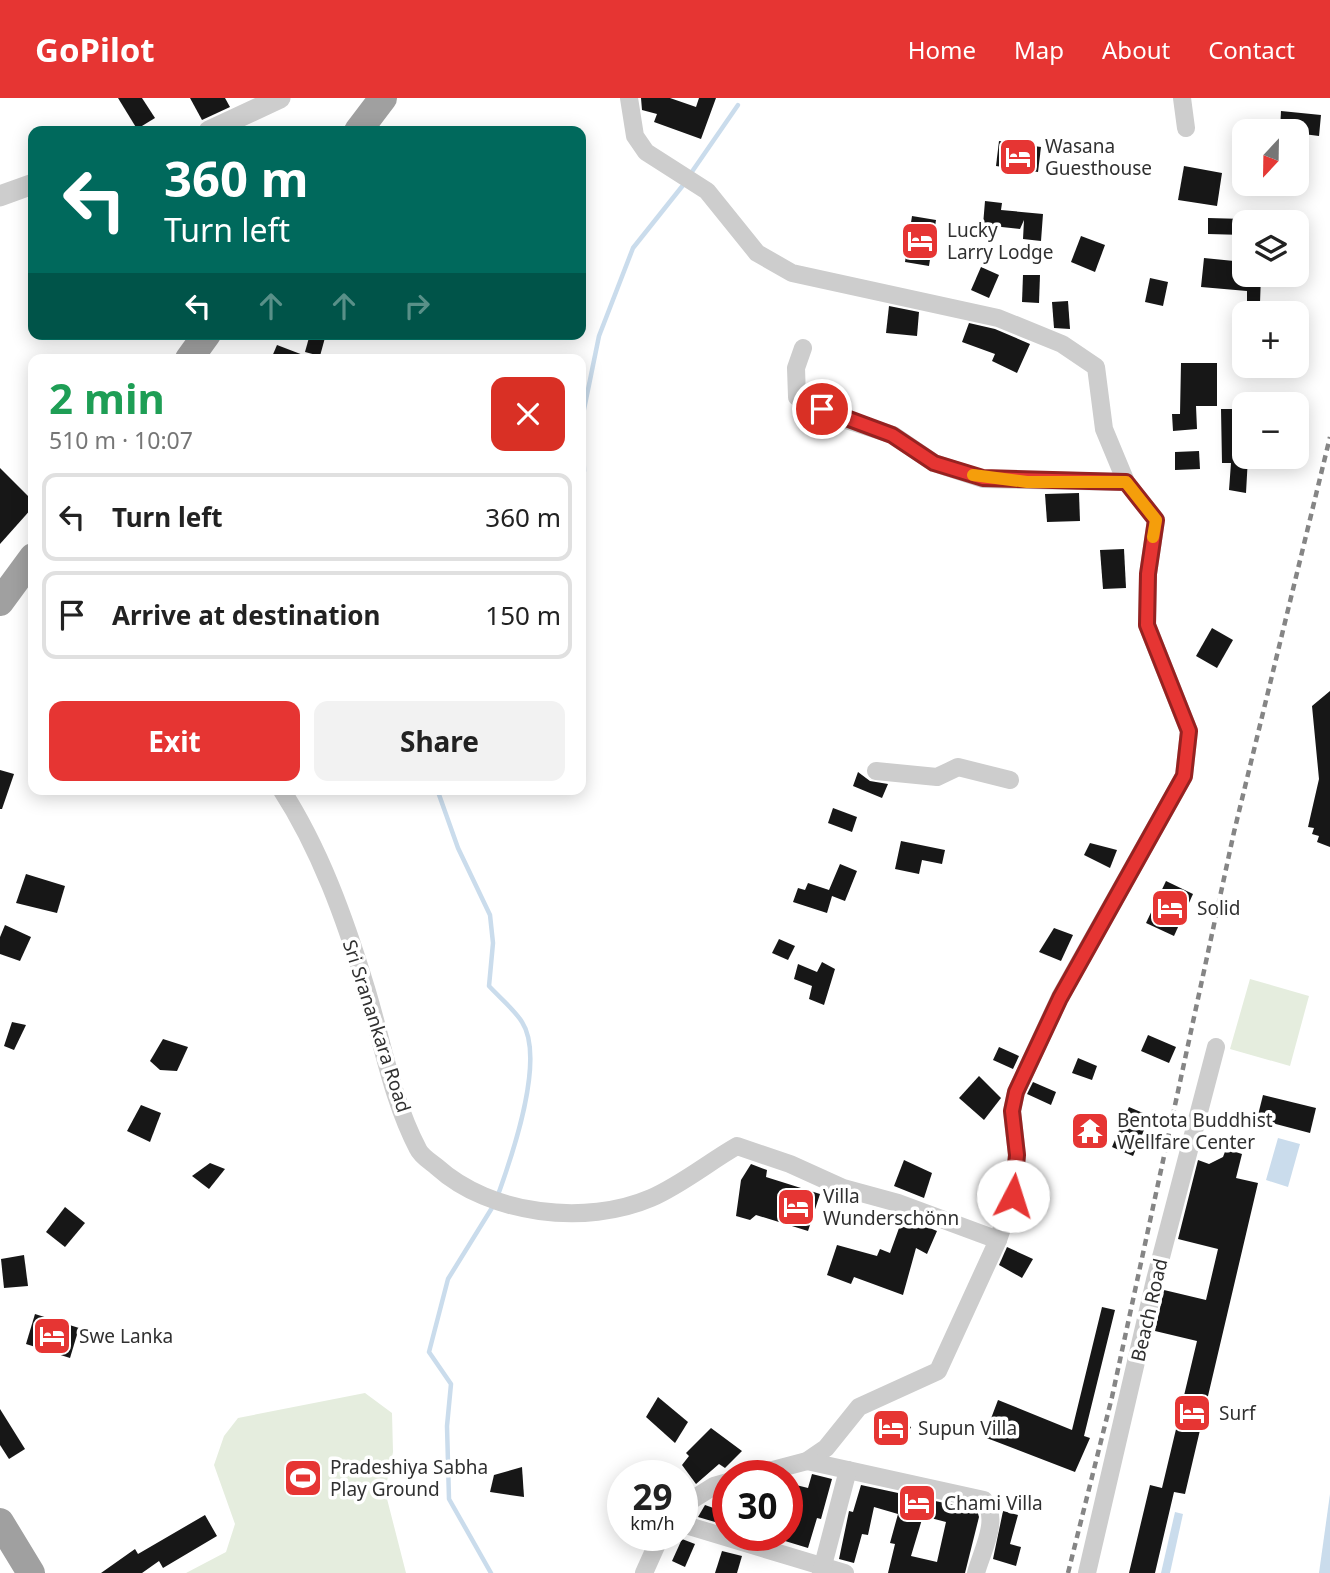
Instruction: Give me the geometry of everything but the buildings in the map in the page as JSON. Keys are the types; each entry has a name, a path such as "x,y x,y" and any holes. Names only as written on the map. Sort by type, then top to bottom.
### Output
{"highway":[{"path":"362,126 383,98"},
{"path":"192,354 202,340"},
{"path":"0,602 28,564"},
{"path":"0,1522 31,1573"}],"street":[{"path":"220,126 280,98"},
{"path":"629,98 635,136 646,152 707,191 757,253 792,273 998,318 1073,352 1096,367 1104,429 1126,482 1156,520 1148,574 1147,625 1189,731 1184,776 1060,998 1016,1092 1012,1111 1017,1155 1013,1196 998,1240 938,1371 859,1407 826,1448 803,1462"},
{"path":"1182,98 1186,128"},
{"path":"0,196 28,186"},
{"path":"803,348 796,368 797,397 846,420 892,435 934,463 983,478 1126,482"},
{"path":"876,771 937,777 958,767 1010,780"},
{"name":"Sri Sranankara Road","path":"286,795 310,836 352,944 383,1056 419,1151 454,1183 511,1204 559,1213 619,1209 653,1197 737,1146 790,1164 844,1188 898,1203 998,1240"},
{"name":"Beach Road","path":"1087,1573 1155,1280 1216,1047"},
{"path":"807,1461 984,1500 991,1508 991,1522 976,1573"},
{"path":"821,1570 848,1470"},
{"path":"698,1529 821,1570 845,1573"},
{"path":"644,1573 654,1551"}],"green space":[{"path":"1250,979 1309,996 1290,1066 1230,1049"},
{"name":"Pradeshiya Sabha Play Ground","path":"365,1393 392,1413 393,1452 385,1491 406,1573 186,1573 226,1552 235,1524 214,1465 224,1436 238,1418"}],"water":[{"path":"1278,1138 1300,1144 1288,1187 1266,1180"},
{"path":"1330,1494 1330,1573 1319,1573"},
{"path":"1175,1512 1183,1514 1170,1573 1161,1573"}],"waterway":[{"path":"689,176 738,105"},
{"path":"586,399 599,336 633,248 684,184"},
{"path":"439,795 458,848 490,915 493,943 489,986 519,1017 528,1038 529,1083 518,1133 498,1195"},
{"path":"491,1573 449,1499 447,1426 451,1384 429,1352 448,1279 495,1203"}],"railway":[{"path":"1068,1573 1112,1397 1234,832 1330,437"}],"slow traffic":[{"path":"973,475 1027,482 1126,482 1156,520 1153,537"}],"place":[{"name":"Wasana Guesthouse","path":"1018,157"},
{"name":"Lucky Larry Lodge","path":"920,241"},
{"name":"Solid","path":"1170,908"},
{"name":"Bentota Buddhist Wellfare Center","path":"1090,1131"},
{"name":"Villa Wunderschönn","path":"796,1207"},
{"name":"Swe Lanka","path":"52,1336"},
{"name":"Surf","path":"1192,1413"},
{"name":"Supun Villa","path":"891,1428"},
{"name":"Pradeshiya Sabha Play Ground","path":"303,1478"},
{"name":"Chami Villa","path":"917,1503"}],"route":[{"path":"822,409 892,435 934,463 983,478 1027,482 1126,482 1156,520 1148,574 1147,625 1189,731 1184,776 1060,998 1016,1092 1012,1111 1017,1155 1013,1196"}]}
